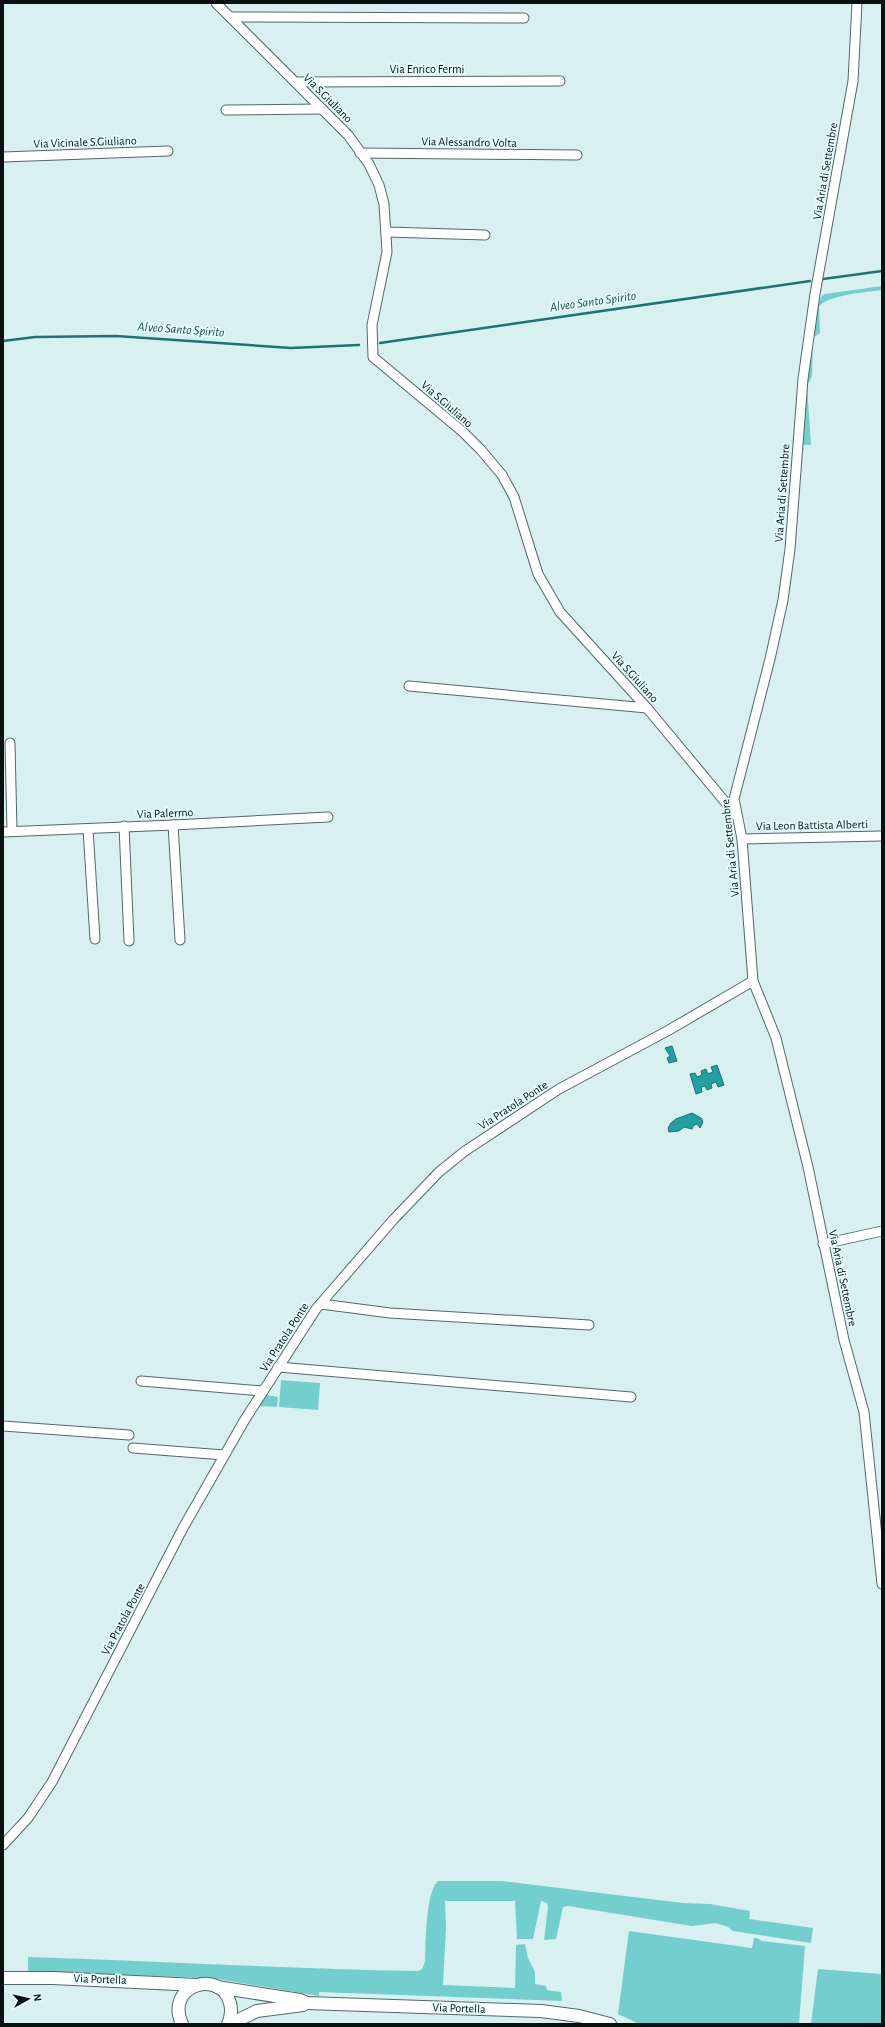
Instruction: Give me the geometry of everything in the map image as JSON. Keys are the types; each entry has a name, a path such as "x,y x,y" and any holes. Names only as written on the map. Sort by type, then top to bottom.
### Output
{"main road":[{"name":"Via Portella","path":"3,1978 169,1982 197,1985 210,1984 223,1991 230,2000 231,2013 229,2024"},
{"path":"180,2022 178,2008 180,2000 184,1993 197,1985"},
{"name":"Via Portella","path":"217,1987 300,2000 307,2003 541,2011 579,2016 610,2024"},
{"name":"Via Portella","path":"229,2024 257,2011 279,2007 300,2006 307,2003"}],"street":[{"name":"Via S.Giuliano","path":"216,3 348,135 369,164 379,186 384,204 387,232 387,252 372,325 373,356 463,432 481,450 502,475 514,497 538,574 556,606 647,708 736,815"},
{"name":"Via Aria di Settembre","path":"857,3 853,81 815,294 803,379 790,549 783,600 768,666 734,799 742,839 753,982 776,1038 808,1167 844,1340 864,1412 882,1584"},
{"path":"230,17 524,18"},
{"name":"Via Enrico Fermi","path":"295,82 560,81"},
{"path":"226,110 322,109"},
{"name":"Via Vicinale S.Giuliano","path":"3,157 168,151"},
{"name":"Via Alessandro Volta","path":"360,152 577,155"},
{"path":"387,232 485,235"},
{"path":"409,686 647,708"},
{"path":"7,831 10,743"},
{"name":"Via Palermo","path":"7,831 88,829 328,817"},
{"path":"173,825 180,940"},
{"path":"124,826 129,941"},
{"path":"88,829 95,939"},
{"name":"Via Leon Battista Alberti","path":"742,839 882,836"},
{"name":"Via Pratola Ponte","path":"3,1845 28,1818 52,1782 224,1455 263,1391 321,1304 393,1220 439,1172 465,1151 559,1089 669,1030 753,982"},
{"path":"824,1244 882,1231"},
{"path":"321,1304 390,1313 589,1325"},
{"path":"278,1367 631,1397"},
{"path":"141,1381 263,1391"},
{"path":"3,1426 129,1435"},
{"path":"133,1448 224,1455"}],"shaded area":[{"path":"882,286 882,290 838,297 823,303 819,307 820,333 813,338 812,376 807,386 811,445 802,445 806,381 818,303 825,294"},
{"path":"672,1046 677,1061 669,1063 667,1058 670,1056 665,1048"},
{"path":"717,1065 724,1085 718,1087 716,1082 711,1084 712,1088 707,1090 705,1086 701,1087 702,1092 696,1094 690,1074 695,1073 697,1077 702,1075 701,1071 706,1069 708,1074 713,1072 711,1067"},
{"path":"692,1113 701,1118 703,1122 700,1128 697,1124 694,1125 692,1129 684,1127 679,1131 669,1132 668,1128 671,1123 676,1119"},
{"path":"281,1380 320,1383 318,1410 279,1407"},
{"path":"267,1395 278,1397 277,1407 259,1406"},
{"path":"438,1881 502,1881 683,1903 710,1904 750,1911 749,1919 813,1928 811,1943 733,1931 728,1927 716,1923 692,1926 568,1906 563,1907 556,1939 544,1940 548,1907 547,1903 541,1901 533,1939 517,1939 515,1901 445,1901 446,1928 443,1985 515,1988 516,1945 525,1944 528,1958 535,1972 535,1984 546,1986 547,1990 561,1992 562,2001 319,1992 319,1996 218,1979 28,1972 28,1957 321,1969 418,1971 422,1969 425,1962 428,1907 434,1887"},
{"path":"629,1931 752,1948 754,1938 762,1941 805,1946 799,2024 639,2024 618,2014"},
{"path":"818,1969 882,1974 882,2024 811,2024"}],"waterway":[{"name":"Alveo Santo Spirito","path":"823,279 882,271"},
{"name":"Alveo Santo Spirito","path":"380,343 810,281"},
{"name":"Alveo Santo Spirito","path":"3,341 35,337 116,336 291,348 359,345"}]}
